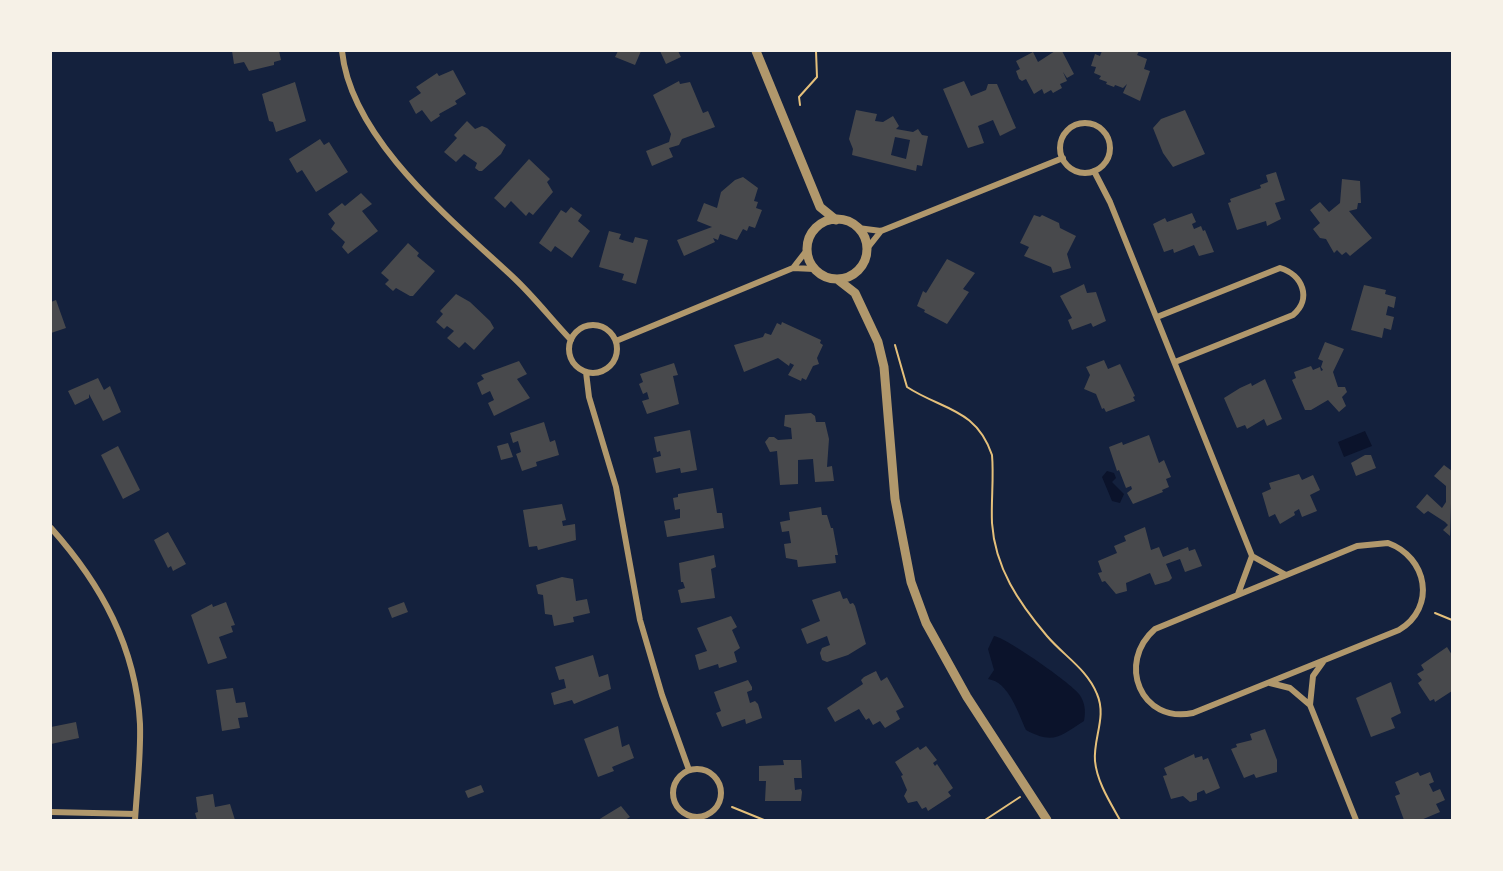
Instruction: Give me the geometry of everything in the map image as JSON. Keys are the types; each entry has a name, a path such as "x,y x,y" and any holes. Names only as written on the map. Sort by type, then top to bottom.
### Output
{"street":[{"path":"342,51 343,62 358,102 393,159 445,216 518,281 571,340"},
{"path":"756,51 820,207 836,219 858,228 881,231 1063,158"},
{"path":"1079,124 1096,125 1102,130 1110,144 1107,160 1094,171 1079,172 1063,158 1060,148 1066,133 1079,124"},
{"path":"1094,171 1110,202 1252,556 1286,575"},
{"path":"815,229 820,207"},
{"path":"793,268 807,250 810,236 815,229 823,223 836,219"},
{"path":"837,279 856,272 865,260 867,250 865,240 858,228"},
{"path":"867,250 881,231"},
{"path":"807,250 814,268 827,277 837,279 855,293 878,342 884,367 895,499 911,582 926,623 947,665 1047,820"},
{"path":"616,341 793,268 814,268"},
{"path":"1156,317 1280,268 1288,271 1301,283 1303,300 1300,308 1293,315 1175,362"},
{"path":"855,293 856,272"},
{"path":"592,325 607,330 616,341 617,350 611,365 597,374 586,372 575,366 570,359 571,340 578,330 592,325"},
{"path":"586,372 589,397 616,486 640,620 662,695 689,770"},
{"path":"51,528 85,570 122,636 131,665 140,725 135,817 51,812"},
{"path":"1375,543 1399,548 1410,555 1420,570 1424,595 1421,606 1410,622 1393,633 1270,682 1185,714 1159,709 1148,700 1138,683 1135,668 1137,654 1148,635 1155,629 1286,575 1357,546 1375,543"},
{"path":"1238,594 1252,556"},
{"path":"1310,705 1314,676 1324,661"},
{"path":"1270,682 1290,688 1310,705 1356,820"},
{"path":"702,769 709,772 719,785 719,801 710,812 704,815 689,815 677,806 674,800 675,783 679,776 689,770 702,769"}],"path":[{"path":"800,105 800,97 816,77 816,51"},
{"path":"895,345 907,387 961,413 980,431 988,443 993,466 993,531 1000,563 1023,607 1053,643 1083,670 1096,692 1101,715 1095,763 1103,787 1120,820"},
{"path":"1435,613 1452,620"},
{"path":"985,820 1029,792"},
{"path":"732,807 764,820"}],"water":[{"path":"1365,431 1372,446 1344,457 1338,442"},
{"path":"1107,471 1114,473 1116,478 1112,482 1124,494 1120,503 1112,501 1102,477"},
{"path":"994,636 1024,652 1074,688 1084,703 1084,721 1069,731 1050,738 1026,730 1007,692 995,681 988,679 994,670 988,649"}],"building":[{"path":"232,51 279,51 281,60 274,62 274,65 249,71 244,62 234,64"},
{"path":"618,51 641,51 635,65 615,57"},
{"path":"660,51 678,51 681,57 666,64"},
{"path":"1055,51 1062,51 1074,74 1067,78 1063,72 1067,81 1060,84 1062,88 1053,93 1051,90 1044,94 1042,89 1034,94 1026,79 1022,81 1019,79 1016,71 1020,69 1016,61 1033,52 1038,62"},
{"path":"1102,51 1139,51 1137,55 1147,59 1144,69 1150,71 1140,101 1123,93 1127,84 1123,88 1115,85 1114,87 1106,84 1107,82 1099,79 1101,76 1094,73 1096,67 1091,66 1095,54 1100,56"},
{"path":"453,70 466,94 455,101 457,104 439,114 440,116 431,122 422,110 416,114 409,101 421,93 416,87 437,73 439,76"},
{"path":"679,81 680,84 690,82 703,113 708,111 715,127 682,139 679,145 669,148 673,157 652,166 646,151 669,142 671,134 653,95"},
{"path":"964,81 971,96 986,90 988,84 997,84 1016,128 1000,136 993,120 978,126 984,143 968,148 943,89"},
{"path":"295,82 306,121 276,132 273,122 269,121 262,94"},
{"path":"856,110 877,114 875,121 883,122 893,116 899,126 896,129 913,132 918,129 922,135 928,136 922,166 917,165 916,171 852,155 853,149 849,139","holes":["895,137 910,140 906,159 891,155"]},
{"path":"1185,110 1205,154 1173,167 1163,153 1153,128 1161,119"},
{"path":"467,121 475,129 482,126 487,128 506,145 501,154 482,171 475,168 477,163 464,154 456,162 444,152 457,138 454,135"},
{"path":"320,139 324,145 329,142 348,172 316,192 302,170 297,173 289,159"},
{"path":"529,159 550,179 547,182 553,192 533,215 529,212 526,216 511,201 505,208 494,198"},
{"path":"1276,172 1285,200 1275,203 1281,219 1267,226 1266,221 1237,230 1228,203 1231,202 1230,199 1261,188 1260,185 1268,182 1266,175"},
{"path":"743,177 758,188 754,201 758,202 756,208 762,210 755,228 749,226 747,231 743,229 737,240 720,234 718,240 713,238 715,242 684,256 677,240 712,227 697,221 704,203 717,208 721,192 735,180"},
{"path":"1342,179 1360,181 1361,203 1358,203 1357,209 1349,211 1372,238 1350,256 1346,252 1342,255 1337,250 1334,253 1326,239 1320,238 1313,229 1320,223 1310,210 1320,202 1329,212 1340,203"},
{"path":"361,193 372,204 362,211 378,231 348,254 342,247 345,242 331,229 335,223 328,214 342,203 345,206"},
{"path":"571,207 582,215 578,221 590,231 572,258 555,246 551,252 539,243 561,210 566,213"},
{"path":"1192,213 1196,222 1192,224 1194,229 1201,226 1203,231 1205,230 1214,252 1199,256 1194,245 1174,253 1173,249 1164,252 1153,224 1165,218 1167,222"},
{"path":"1034,215 1040,217 1042,215 1059,223 1060,228 1076,236 1067,254 1071,268 1053,273 1051,267 1024,256 1029,247 1020,243"},
{"path":"609,231 621,234 619,239 633,243 635,237 648,240 636,284 622,280 624,274 599,267"},
{"path":"408,243 419,253 417,256 435,271 413,296 396,288 393,291 385,284 389,280 381,273"},
{"path":"947,259 975,273 963,289 969,292 947,324 917,306 923,291 926,293"},
{"path":"1084,284 1087,293 1096,292 1106,321 1093,327 1091,323 1072,330 1068,320 1072,318 1060,296"},
{"path":"1364,285 1386,290 1385,294 1396,297 1394,308 1388,306 1386,315 1394,317 1391,330 1384,328 1382,338 1351,330"},
{"path":"456,294 470,302 490,321 494,328 474,350 465,342 459,348 447,338 454,331 447,326 444,329 436,322 443,314 440,311"},
{"path":"56,300 66,328 51,333 51,302"},
{"path":"782,322 821,340 820,343 823,345 817,358 819,364 813,366 806,380 802,378 801,381 788,375 794,365 790,363 789,366 778,358 744,372 734,345 763,337 765,333 771,335 777,323 781,325"},
{"path":"1325,342 1344,349 1333,372 1338,387 1345,387 1347,392 1342,397 1346,406 1339,412 1328,400 1311,410 1305,410 1292,380 1296,378 1294,372 1311,366 1313,370 1320,367 1321,371 1323,370 1321,367 1323,361 1318,359"},
{"path":"1104,360 1108,369 1120,364 1135,396 1133,397 1135,401 1106,412 1104,408 1102,409 1096,394 1084,389 1090,375 1086,367"},
{"path":"519,361 527,374 517,379 530,398 494,416 488,403 494,400 490,391 482,395 477,383 484,379 481,375"},
{"path":"674,363 678,375 673,376 679,404 647,414 642,401 649,399 647,392 643,394 639,384 643,382 640,374"},
{"path":"98,378 104,390 110,386 121,412 103,421 89,394 89,398 75,405 68,391"},
{"path":"1265,379 1282,419 1267,426 1264,419 1247,429 1245,425 1237,428 1224,398 1240,388 1251,383 1252,386"},
{"path":"811,413 815,416 816,422 825,422 829,439 827,467 832,466 834,481 815,482 813,459 798,460 798,484 780,485 777,451 770,452 765,442 769,437 778,440 792,439 791,428 784,426 785,415"},
{"path":"544,422 550,442 555,440 559,455 536,462 537,466 522,471 516,454 521,452 518,441 513,443 510,433"},
{"path":"690,430 697,470 681,473 680,468 656,473 653,458 661,456 660,451 657,452 654,437"},
{"path":"1149,435 1159,463 1164,460 1171,477 1166,479 1169,487 1162,490 1163,492 1133,504 1127,493 1132,489 1131,486 1126,488 1119,470 1117,471 1109,447 1122,442 1123,445"},
{"path":"508,443 513,457 501,460 497,446"},
{"path":"118,446 140,490 123,499 101,455"},
{"path":"1365,455 1371,455 1376,468 1356,476 1351,463"},
{"path":"1444,465 1452,471 1450,536 1443,530 1448,525 1445,522 1428,511 1424,514 1416,507 1427,494 1442,508 1446,502 1446,486 1434,476"},
{"path":"1299,474 1302,480 1313,475 1320,490 1310,495 1317,511 1302,517 1299,509 1294,512 1295,515 1280,524 1275,514 1269,517 1262,493 1271,489 1269,483"},
{"path":"713,488 717,513 722,513 724,528 667,537 664,521 680,518 680,509 675,510 673,498 678,497 678,494"},
{"path":"562,504 566,520 562,521 563,526 575,524 576,540 538,550 537,546 529,547 523,510"},
{"path":"821,507 822,515 827,515 831,528 833,528 838,555 835,555 836,563 798,567 797,560 786,558 784,544 791,543 789,531 782,532 780,522 790,520 789,512"},
{"path":"1145,527 1151,550 1159,547 1163,557 1188,547 1189,551 1195,549 1202,566 1185,572 1180,559 1166,564 1172,578 1169,581 1155,585 1150,573 1126,583 1127,591 1116,594 1105,581 1102,582 1098,573 1102,572 1098,561 1117,553 1114,546 1126,541 1124,536"},
{"path":"168,532 186,564 173,571 171,566 168,568 154,540"},
{"path":"714,555 716,567 711,569 715,598 681,603 678,590 685,588 681,582 679,563"},
{"path":"562,577 573,579 576,601 587,599 590,613 573,617 574,622 554,626 552,615 545,614 543,595 538,594 536,585"},
{"path":"840,591 843,599 847,598 850,604 853,603 855,606 866,644 848,655 827,662 822,660 820,653 822,648 830,645 827,636 807,644 801,629 820,621 812,600"},
{"path":"226,602 235,625 231,626 233,632 219,637 227,658 208,664 191,615 212,604 213,607"},
{"path":"404,602 408,612 392,618 388,608"},
{"path":"731,616 737,627 732,630 740,648 734,652 737,662 719,668 718,664 699,670 695,655 707,651 697,628"},
{"path":"1447,647 1452,655 1452,691 1435,702 1434,699 1430,701 1418,683 1422,680 1417,674 1424,670 1421,665"},
{"path":"593,655 599,677 608,674 611,689 574,704 572,700 554,705 551,693 566,688 564,679 559,680 555,667"},
{"path":"876,671 881,681 887,677 904,707 896,711 900,719 885,728 880,721 873,725 869,718 866,720 859,709 835,722 827,708 863,684 861,680 864,677"},
{"path":"748,680 752,687 752,690 747,692 750,703 755,701 758,704 762,718 746,724 745,719 722,727 716,713 721,711 714,692"},
{"path":"1391,682 1401,713 1391,718 1395,728 1371,737 1356,698"},
{"path":"233,688 236,703 245,702 248,717 238,718 240,728 222,731 216,690"},
{"path":"76,722 79,738 51,744 51,727"},
{"path":"618,726 622,747 629,744 634,758 612,767 614,771 598,777 584,739"},
{"path":"1265,729 1277,760 1277,772 1256,778 1254,774 1244,778 1231,749 1237,747 1236,744 1252,740 1250,734"},
{"path":"926,746 937,760 933,763 935,766 937,764 953,788 948,792 951,796 928,811 926,807 922,809 917,801 908,803 904,796 907,790 901,776 903,775 895,762 918,747 920,750"},
{"path":"1194,754 1195,758 1202,756 1203,760 1208,758 1220,788 1206,794 1204,790 1197,793 1197,800 1190,802 1183,796 1171,799 1163,776 1167,775 1164,768"},
{"path":"783,760 801,760 802,778 794,778 795,790 801,789 802,792 801,801 765,801 766,781 759,781 759,766 784,765"},
{"path":"1418,772 1420,776 1430,772 1434,782 1429,784 1433,792 1440,789 1445,800 1436,804 1440,812 1421,820 1404,820 1395,796 1400,794 1395,782"},
{"path":"481,785 484,792 468,798 465,791"},
{"path":"213,794 215,807 230,804 235,820 197,820 196,797"},
{"path":"621,806 630,817 625,820 598,820"}]}
